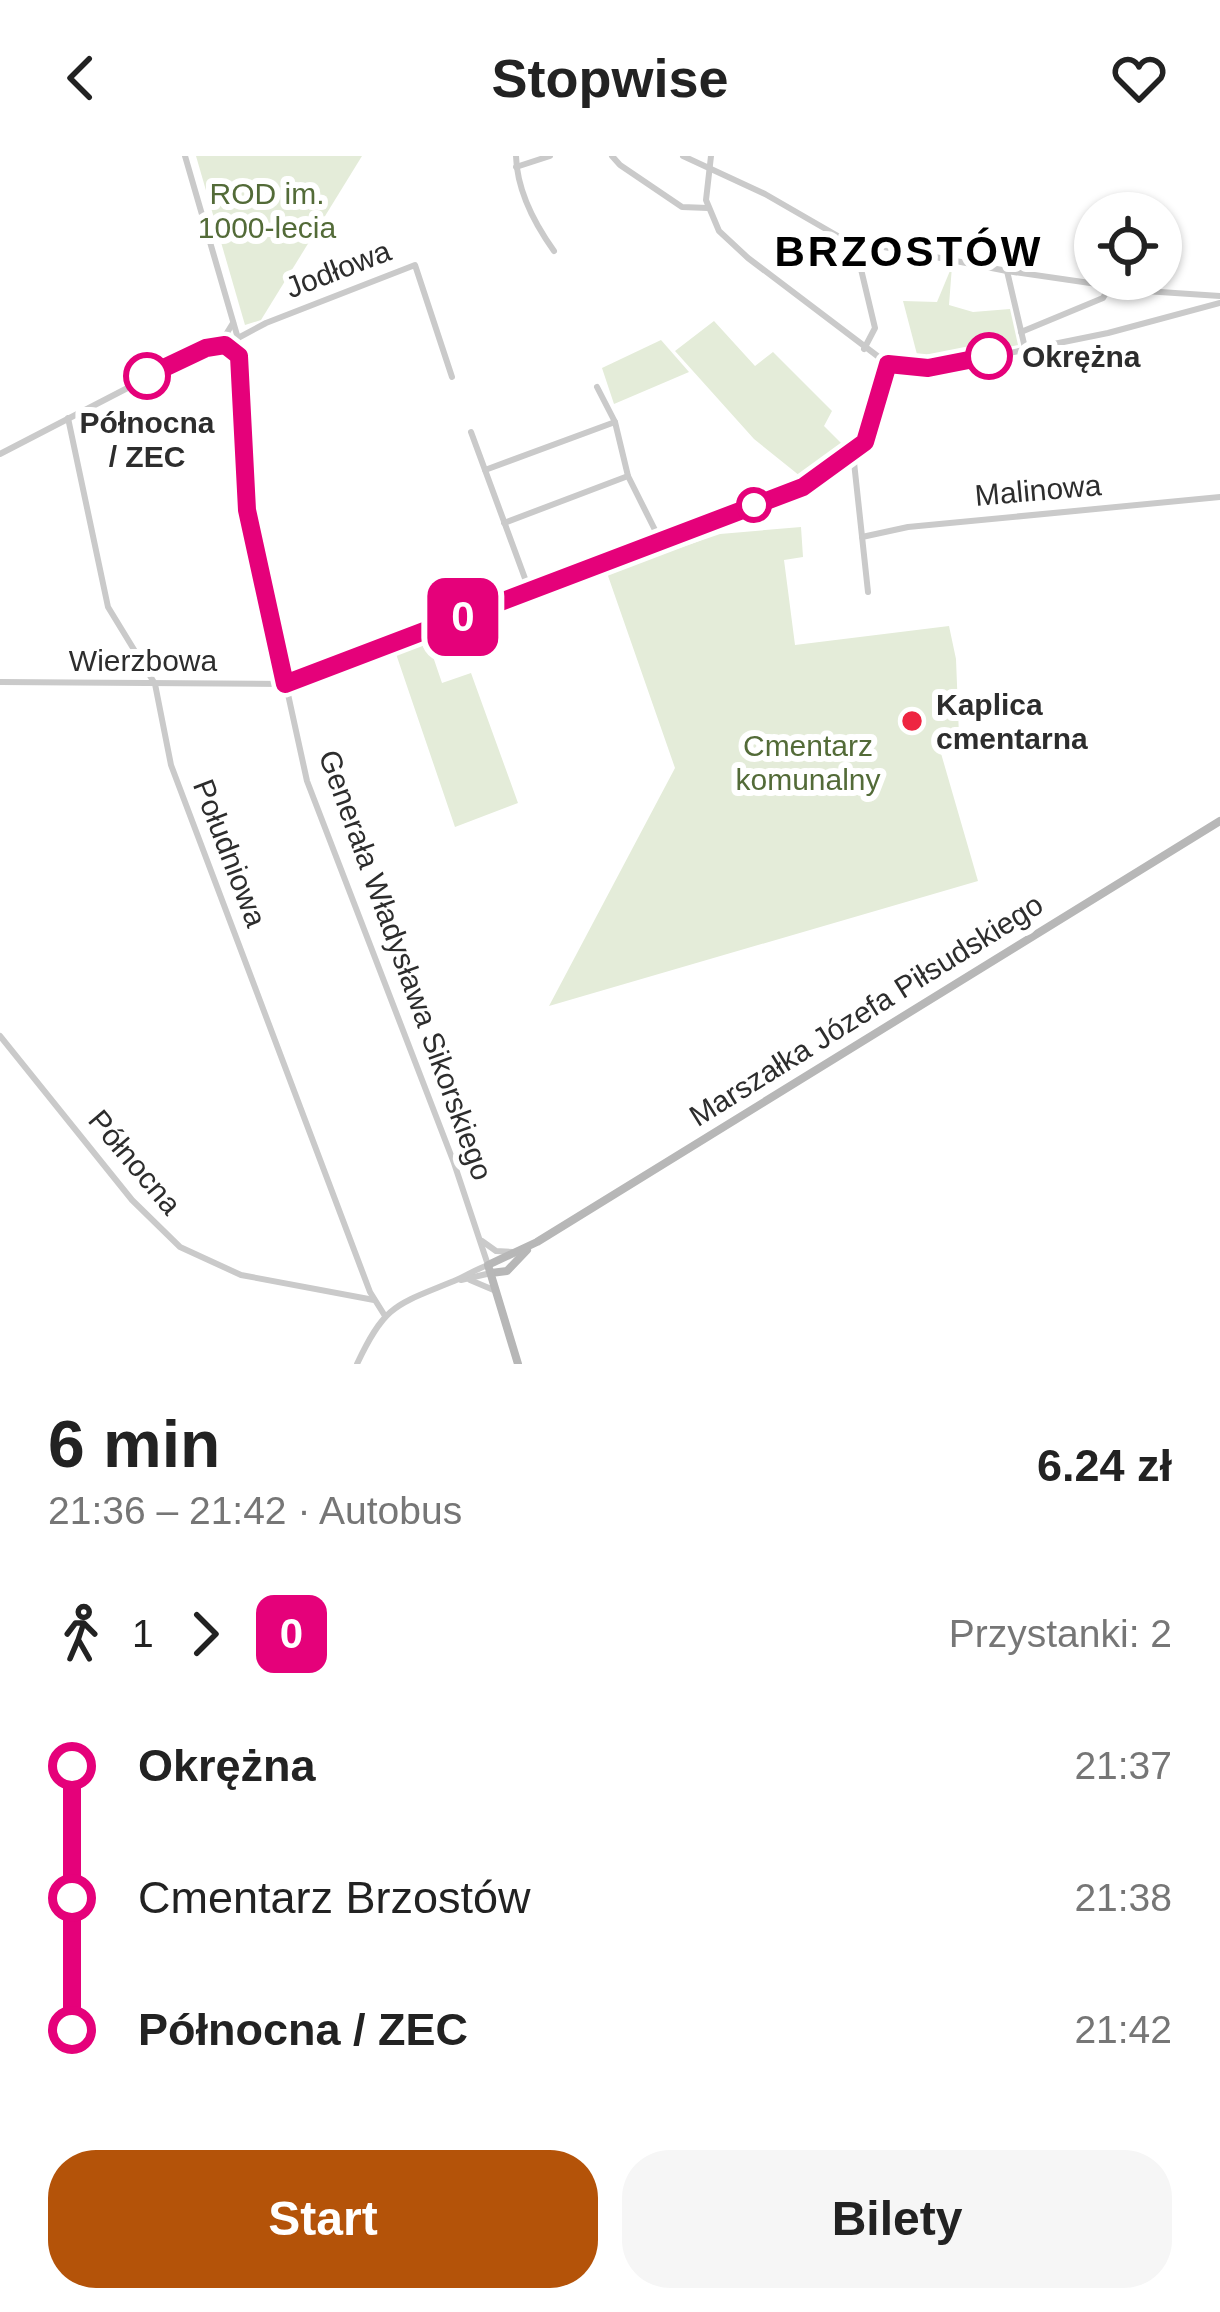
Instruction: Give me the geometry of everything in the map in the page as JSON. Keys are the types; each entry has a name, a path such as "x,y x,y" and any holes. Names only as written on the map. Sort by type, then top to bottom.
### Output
{"main road":[{"name":"Marszałka Józefa Piłsudskiego","path":"489,1269 1220,821"},
{"name":"Marszałka Józefa Piłsudskiego","path":"489,1269 507,1271 537,1242"},
{"name":"Generała Władysława Sikorskiego","path":"489,1269 518,1364"}],"street":[{"name":"Generała Władysława Sikorskiego","path":"185,156 234,320 247,510 307,781 454,1162 489,1269"},
{"path":"516,156 535,221 554,251"},
{"path":"516,167 550,156"},
{"path":"612,156 682,207 708,208"},
{"path":"683,156 765,194 835,237 1074,281"},
{"path":"711,156 708,208 719,231 888,364 928,368 1108,333 1220,299"},
{"path":"854,242 874,328 864,349"},
{"name":"Jodłowa","path":"237,337 415,265 452,377"},
{"path":"1007,271 1024,348"},
{"path":"1182,295 1220,299"},
{"path":"1021,332 1098,300"},
{"path":"225,340 234,320"},
{"path":"0,454 206,348 237,337"},
{"path":"225,340 239,356"},
{"path":"285,684 803,487 853,453 871,430 888,364"},
{"path":"597,387 615,422 628,476 661,542"},
{"name":"Południowa","path":"68,418 108,607 155,684 171,765 374,1300"},
{"path":"485,470 615,422"},
{"path":"471,432 530,592"},
{"path":"853,453 868,592"},
{"path":"504,523 628,476"},
{"name":"Malinowa","path":"862,537 908,527 1220,496"},
{"name":"Wierzbowa","path":"0,682 285,684"},
{"name":"Północna","path":"0,1036 132,1199 179,1247 241,1275 374,1300"},
{"path":"481,1240 496,1251 516,1252"},
{"path":"357,1364 385,1316 410,1297 489,1269"},
{"path":"462,1280 496,1291"},
{"path":"374,1300 385,1316"}],"green space":[{"name":"ROD im. 1000-lecia","path":"196,156 362,156 261,320 245,325"},
{"path":"952,266 949,305 973,312 1010,309 1018,345 919,362 903,301 937,302"},
{"path":"714,321 755,366 773,352 832,411 824,426 850,452 805,480 754,439 675,351"},
{"path":"661,340 689,372 614,404 602,368"},
{"name":"Cmentarz komunalny","path":"801,527 803,557 784,560 795,645 949,626 956,659 959,736 938,743 978,881 549,1006 675,768 607,573 720,534"},
{"path":"426,636 442,683 471,673 518,803 455,827 394,648"}],"bus line":[{"name":"0","path":"147,376 206,348 225,345 239,356 247,510 285,684 803,487 865,442 888,364 928,368 989,356"}],"place":[{"name":"Okrężna","path":"989,356"},
{"name":"Północna / ZEC","path":"147,376"},
{"name":"Kaplica cmentarna","path":"912,721"}],"district":[{"name":"BRZOSTÓW","path":"909,251"}]}
